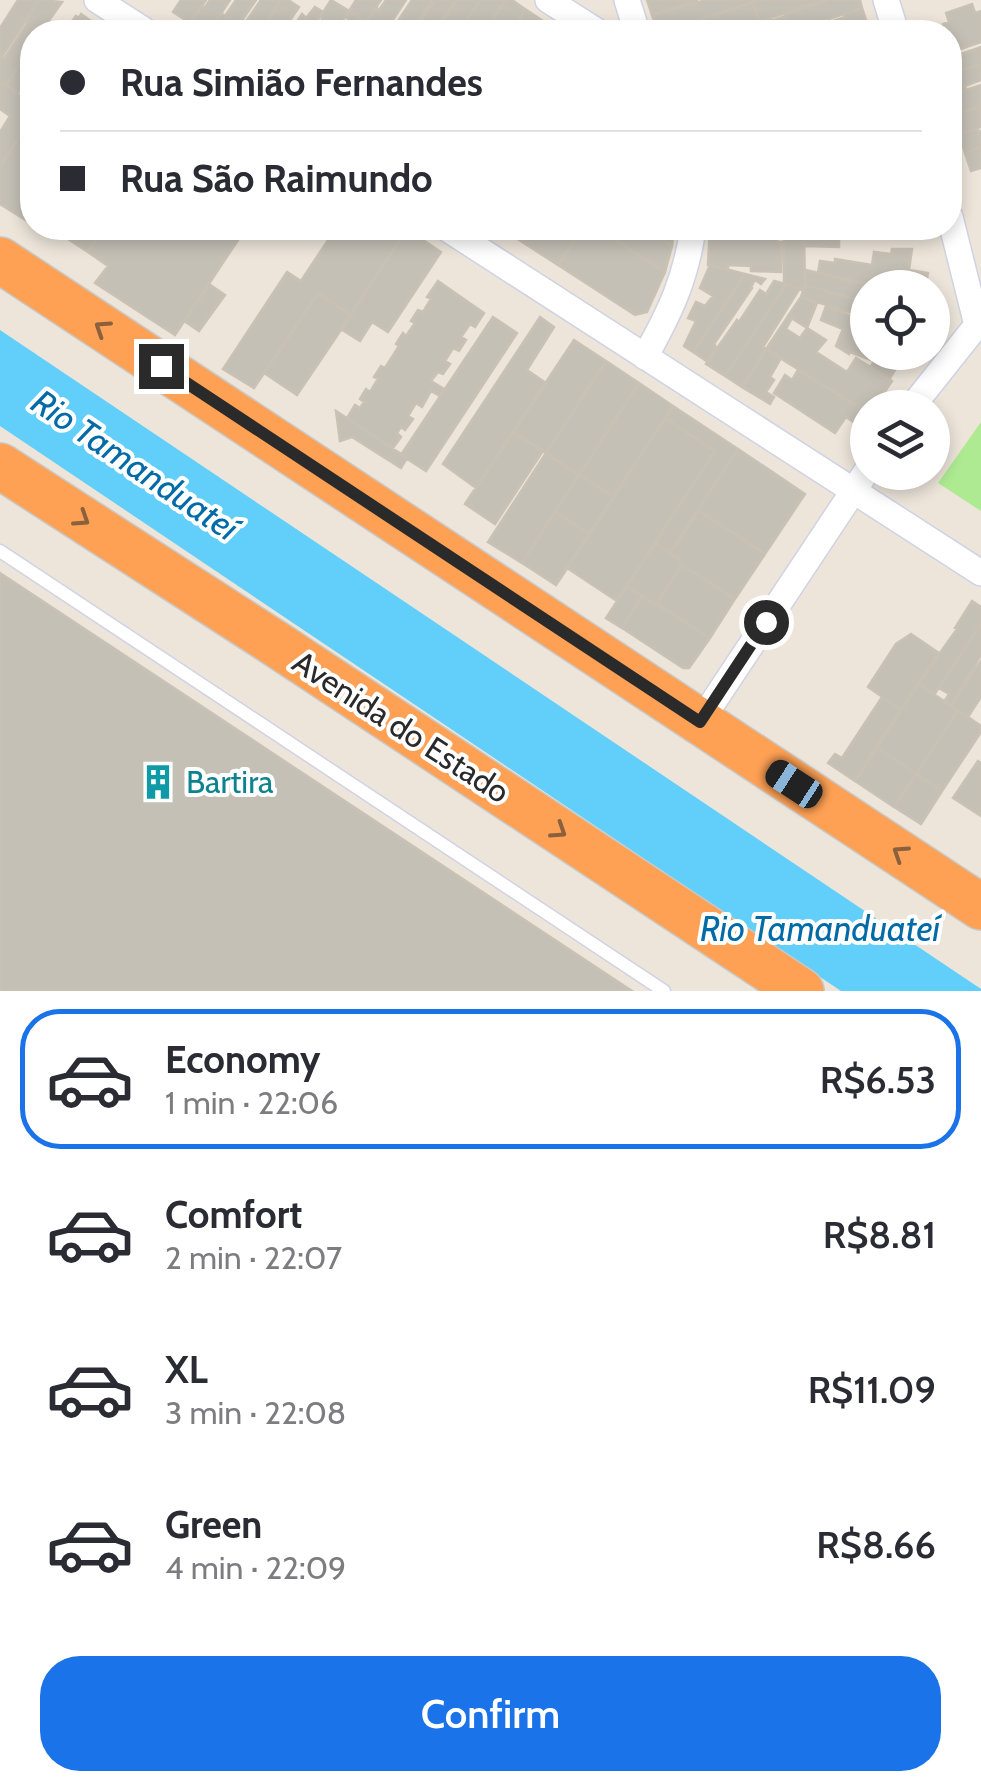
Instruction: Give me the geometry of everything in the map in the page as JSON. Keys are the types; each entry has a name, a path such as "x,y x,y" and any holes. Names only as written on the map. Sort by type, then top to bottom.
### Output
{"highway":[{"path":"0,260 981,907"},
{"name":"Avenida do Estado","path":"0,466 801,991"}],"street":[{"path":"97,0 128,20"},
{"path":"548,0 579,20"},
{"path":"465,240 645,357 850,473"},
{"path":"645,357 685,275 692,240"},
{"path":"925,390 979,323 956,240"},
{"path":"700,722 854,490"},
{"path":"875,490 981,573"}],"lane":[{"path":"0,552 664,991"}],"green space":[{"path":"981,422 981,511 949,490 950,466"}],"water":[{"name":"Rio Tamanduateí","path":"0,330 981,991 841,991 0,426"}],"building":[{"path":"18,0 39,0 26,20 20,20 20,29 0,60 0,28"},
{"path":"39,0 62,2 49,20 26,20"},
{"path":"181,0 206,0 192,20 173,12"},
{"path":"210,0 230,0 217,20 192,20"},
{"path":"236,0 256,0 242,20 217,20 221,13 225,16"},
{"path":"261,0 281,0 268,20 247,20"},
{"path":"281,0 299,7 290,20 268,20"},
{"path":"331,0 349,11 343,20 320,17"},
{"path":"356,0 381,0 367,20 349,11"},
{"path":"386,0 406,0 393,20 367,20 376,7 379,10"},
{"path":"412,0 433,0 419,20 399,20"},
{"path":"435,0 456,0 442,20 421,20"},
{"path":"456,0 480,0 467,20 444,20"},
{"path":"480,0 506,0 492,20 467,20"},
{"path":"506,0 525,9 518,20 493,18"},
{"path":"647,0 698,0 652,15"},
{"path":"706,0 753,0 700,20 654,20 652,15"},
{"path":"823,0 765,20 758,20 753,2"},
{"path":"829,0 860,0 862,8 826,20 787,20 785,14"},
{"path":"753,2 758,20 700,20"},
{"path":"972,4 975,13 981,11 981,42 962,49 962,20 948,20 946,13"},
{"path":"315,7 323,12 318,20 298,20 302,14 306,18"},
{"path":"862,8 866,20 836,20"},
{"path":"525,9 542,20 519,20"},
{"path":"349,11 363,20 350,20 345,17"},
{"path":"20,34 20,63 6,85 0,82 0,60"},
{"path":"981,47 981,64 962,70 962,54"},
{"path":"20,63 18,93 6,85"},
{"path":"981,64 981,80 962,91 962,70"},
{"path":"0,82 20,95 20,136 0,167 0,132 10,116 0,109"},
{"path":"981,85 981,106 962,112 962,91"},
{"path":"980,106 981,127 962,133 962,112"},
{"path":"977,128 981,131 981,147 965,153 962,133"},
{"path":"20,136 20,216 0,204 0,167"},
{"path":"981,147 981,168 971,171 965,153"},
{"path":"70,240 96,240 88,252"},
{"path":"96,240 238,240 175,335 95,283 108,266 88,252"},
{"path":"328,240 400,240 351,315 318,293 254,388 223,369 287,272 301,281"},
{"path":"400,240 423,240 441,252 388,332 372,322 360,341 341,329"},
{"path":"519,240 575,240 558,265"},
{"path":"575,240 616,240 665,272 647,312 635,315 558,265"},
{"path":"616,240 663,240 672,246 665,272"},
{"path":"709,240 782,242 781,272 751,271 751,266 728,265 728,270 708,265"},
{"path":"784,240 804,240 805,290 784,284"},
{"path":"805,240 839,240 839,247 805,246"},
{"path":"892,249 912,249 909,270 850,270 850,280 818,273 820,261 835,263 835,259 872,265 874,252 891,254"},
{"path":"710,265 745,274 693,352 684,346 696,321 688,318 696,302 705,306 713,296 700,288"},
{"path":"805,270 842,278 841,281 850,282 850,298 805,285"},
{"path":"745,274 765,279 761,284 755,280 714,344 717,348 708,362 693,352"},
{"path":"438,281 484,313 475,327 470,324 461,337 466,340 459,351 453,348 443,374 438,372 431,381 444,389 440,396 431,391 422,407 416,403 408,416 413,419 405,430 401,427 397,433 401,437 393,448 347,418 355,405 360,408 364,402 360,399 366,389 370,392 378,379 374,377 381,366 385,368 403,333 406,336 415,323 411,321 418,310 423,312"},
{"path":"774,281 786,284 725,376 706,364 760,290 766,294"},
{"path":"209,284 225,295 199,331 184,321"},
{"path":"786,284 800,288 742,387 725,376"},
{"path":"805,285 850,298 850,312 801,297"},
{"path":"318,293 351,315 297,395 264,373"},
{"path":"801,297 817,303 807,328 788,316"},
{"path":"826,306 850,316 849,354 836,346 843,329 821,320"},
{"path":"788,316 792,318 786,329 800,338 807,328 826,340 816,352 847,372 850,367 875,370 892,381 886,390 850,390 850,402 766,349"},
{"path":"493,317 517,333 426,471 401,455"},
{"path":"540,317 554,327 527,370 546,383 476,488 443,464"},
{"path":"574,340 606,361 546,453 513,432"},
{"path":"766,349 781,358 766,392 774,397 770,404 742,387"},
{"path":"606,361 639,383 579,475 546,453"},
{"path":"798,370 850,402 850,420 846,417 835,433 774,393 785,375 792,380"},
{"path":"873,370 895,370 889,380"},
{"path":"639,383 673,406 614,497 579,475"},
{"path":"673,406 738,449 670,553 655,543 715,451 665,418"},
{"path":"336,411 407,458 401,468 352,437 340,441"},
{"path":"665,418 715,451 617,601 567,568"},
{"path":"513,432 543,451 495,524 465,504"},
{"path":"738,449 805,494 765,554 698,510"},
{"path":"546,453 579,475 522,563 488,542"},
{"path":"579,475 614,497 590,534 555,512"},
{"path":"699,511 765,554 735,599 670,553"},
{"path":"555,512 590,534 556,585 522,563"},
{"path":"655,543 683,562 656,605 627,586"},
{"path":"682,565 735,599 710,638 657,603"},
{"name":"Bartira","path":"0,573 632,991 0,991"},
{"path":"627,586 642,596 622,628 606,618"},
{"path":"642,596 710,638 689,668 683,668 622,628"},
{"path":"972,601 981,607 981,623 934,695 918,684"},
{"path":"981,623 981,655 951,706 944,702 949,694 939,688"},
{"path":"911,634 939,653 901,710 868,687 896,644"},
{"path":"981,661 981,697 968,717 951,706"},
{"path":"918,684 958,710 916,774 876,747"},
{"path":"882,697 901,710 855,781 828,763 835,754 842,758"},
{"path":"958,710 981,726 981,732 942,791 916,774"},
{"path":"876,747 916,774 894,807 855,781"},
{"path":"978,761 981,763 981,816 953,798"},
{"path":"916,774 942,791 921,824 894,807"}],"place":[{"name":"Bartira","path":"158,782"}],"route":[{"path":"161,366 700,722 766,622"}]}
